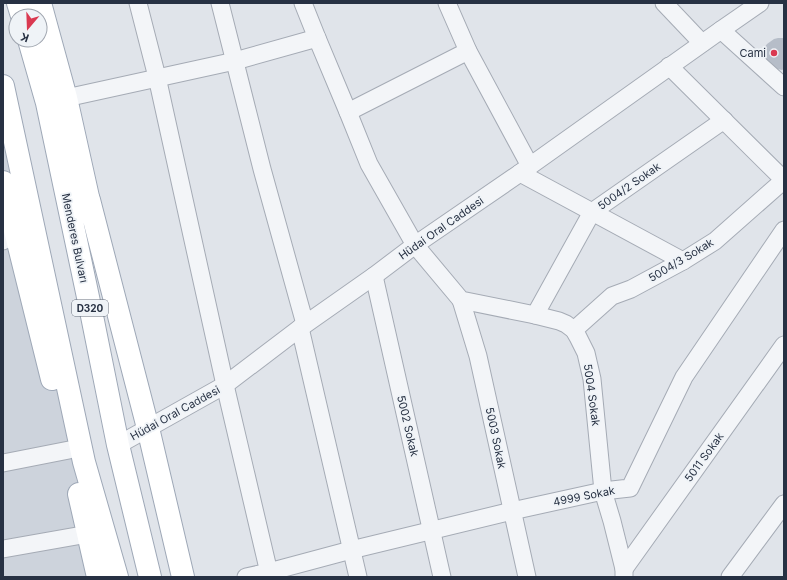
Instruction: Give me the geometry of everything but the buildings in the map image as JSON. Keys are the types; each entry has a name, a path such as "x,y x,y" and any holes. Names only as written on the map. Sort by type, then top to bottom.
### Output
{"main road":[{"path":"40,3 66,98 89,200 148,428 183,577"},
{"name":"Menderes Bulvarı","path":"31,48 47,103 118,445 150,577"},
{"path":"3,86 84,462 116,577"},
{"path":"3,182 9,237 69,450 98,577"},
{"path":"89,200 93,270 92,316"}],"street":[{"path":"138,3 157,78 225,385 270,575"},
{"path":"220,3 302,326 358,577"},
{"path":"303,3 369,164 415,245 461,300 535,314 559,321 574,330"},
{"path":"447,3 468,51 525,170 592,212 683,261"},
{"path":"664,3 702,43"},
{"name":"Hüdai Oral Caddesi","path":"118,445 225,385 302,326 374,276 415,245 525,170 669,66 760,3"},
{"path":"720,30 784,87"},
{"path":"66,98 235,61 317,38"},
{"path":"348,112 468,51"},
{"path":"669,66 784,180"},
{"name":"5004/2 Sokak","path":"535,314 592,212 724,120"},
{"name":"5004/3 Sokak","path":"574,330 612,296 631,289 683,261 715,241 784,180"},
{"name":"4999 Sokak","path":"246,577 270,575 352,550 512,511 603,491 630,488 684,377 784,230"},
{"name":"5002 Sokak","path":"374,276 442,577"},
{"name":"5003 Sokak","path":"461,300 478,356 527,577"},
{"name":"5004 Sokak","path":"574,330 586,353 592,379 603,491 612,521 624,573"},
{"name":"5011 Sokak","path":"624,573 784,345"},
{"path":"3,463 69,450"},
{"path":"730,577 784,504"},
{"path":"3,549 88,534"}],"shaded area":[{"path":"3,142 98,577 3,577"}],"place":[{"name":"Cami","path":"774,53"}]}
